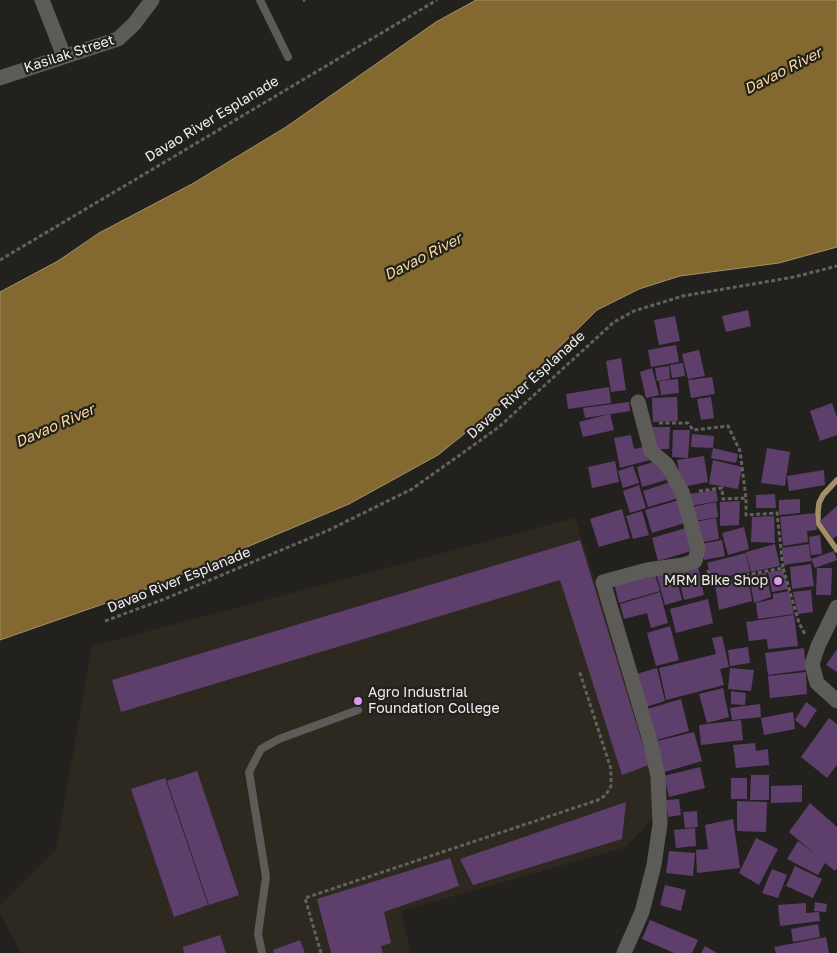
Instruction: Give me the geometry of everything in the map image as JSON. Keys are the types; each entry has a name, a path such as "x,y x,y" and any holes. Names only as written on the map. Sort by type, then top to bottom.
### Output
{"street":[{"path":"42,0 64,56"},
{"name":"Kasilak Street","path":"0,78 118,39 134,24 152,0"},
{"path":"624,953 642,912 654,865 660,824 658,776 649,737 603,582 647,570 674,567 695,561 698,549 696,535 682,492 662,459 651,451 638,402"},
{"path":"837,607 818,646 812,664 817,683 837,701"}],"lane":[{"path":"260,0 288,56"},
{"path":"262,953 258,934 266,877 249,772 261,750 279,739 358,710"}],"path":[{"name":"Davao River Esplanade","path":"0,260 437,0"},
{"name":"Davao River Esplanade","path":"105,622 321,534 412,489 500,427 614,322 634,311 683,296 794,278 837,266"},
{"path":"644,423 688,423 693,430 728,426 740,450 746,498 746,515 777,513 783,568 799,622 806,636 818,646"},
{"path":"682,492 722,488 723,499 746,498"},
{"path":"695,561 706,568 712,581 783,568"},
{"path":"321,953 305,898 598,800 606,795 611,786 611,770 580,670"}],"shaded area":[{"name":"Agro Industrial Foundation College","path":"575,518 650,755 657,813 626,847 401,911 411,953 21,953 0,914 0,905 56,849 92,646"}],"water":[{"name":"Davao River","path":"476,0 837,0 837,247 779,263 680,276 639,289 597,310 506,400 438,455 349,504 152,587 0,640 0,292 58,261 99,233 192,184 286,127 436,22"}],"building":[{"path":"748,310 751,326 726,332 722,316"},
{"path":"675,316 680,341 659,345 654,320"},
{"path":"676,345 679,362 651,367 648,350"},
{"path":"699,350 705,376 688,379 682,354"},
{"path":"621,358 626,390 611,392 606,361"},
{"path":"683,363 685,376 672,378 670,365"},
{"path":"669,366 670,379 657,381 655,368"},
{"path":"652,368 659,395 646,398 640,372"},
{"path":"712,377 715,394 691,398 688,380"},
{"path":"678,379 679,393 661,395 659,381"},
{"path":"609,387 611,403 568,409 566,394"},
{"path":"677,397 678,421 653,422 652,398"},
{"path":"711,397 714,418 701,420 697,399"},
{"path":"629,402 630,411 585,418 583,408"},
{"path":"832,403 837,418 837,435 820,441 810,411"},
{"path":"610,414 614,430 583,437 579,422"},
{"path":"652,427 670,427 669,449 652,449"},
{"path":"673,430 690,430 688,458 672,457"},
{"path":"692,434 714,436 713,448 691,447"},
{"path":"631,435 634,449 647,446 650,460 620,468 614,438"},
{"path":"713,448 738,454 736,463 711,458"},
{"path":"767,448 790,452 785,486 761,483"},
{"path":"704,456 708,482 682,487 677,460"},
{"path":"660,460 666,480 642,487 637,467"},
{"path":"713,460 742,467 738,489 709,484"},
{"path":"615,461 619,482 592,488 588,467"},
{"path":"633,466 639,483 623,488 618,471"},
{"path":"824,470 825,485 789,491 787,476"},
{"path":"674,481 679,498 648,507 643,491"},
{"path":"639,485 646,508 630,513 623,491"},
{"path":"716,490 718,501 691,506 689,494"},
{"path":"775,494 776,508 756,508 756,495"},
{"path":"682,499 688,522 652,533 645,510"},
{"path":"800,499 800,513 779,515 779,500"},
{"path":"740,501 739,525 720,526 720,502"},
{"path":"716,502 718,517 695,521 692,507"},
{"path":"837,506 837,535 833,539 820,521"},
{"path":"622,509 630,538 599,547 590,519"},
{"path":"642,511 649,535 633,539 626,516"},
{"path":"815,513 817,530 807,531 808,542 783,546 780,517"},
{"path":"774,516 775,543 751,542 752,517"},
{"path":"716,518 719,539 699,543 695,522"},
{"path":"689,527 694,550 658,561 652,538"},
{"path":"744,527 749,549 728,555 722,533"},
{"path":"820,535 822,554 811,555 809,537"},
{"path":"580,540 649,765 622,775 560,580 121,712 112,680"},
{"path":"722,540 725,556 704,560 700,544"},
{"path":"775,544 780,566 751,572 746,552"},
{"path":"809,544 811,561 784,565 782,548"},
{"path":"834,551 837,560 815,568 811,559"},
{"path":"746,553 750,572 712,579 707,563"},
{"path":"811,564 814,586 792,589 790,567"},
{"path":"698,566 704,595 684,600 677,571"},
{"path":"817,568 832,568 831,595 816,595"},
{"name":"MRM Bike Shop","path":"783,570 788,589 772,592 768,572"},
{"path":"654,571 660,591 619,603 614,583"},
{"path":"675,572 682,600 665,605 657,576"},
{"path":"766,573 771,597 754,603 749,576"},
{"path":"748,576 752,601 719,610 715,584"},
{"path":"811,590 813,612 798,614 793,592"},
{"path":"789,591 794,614 758,619 756,603 773,599 773,594"},
{"path":"660,592 668,623 651,628 647,613 624,619 620,604"},
{"path":"708,599 713,623 676,633 670,609"},
{"path":"794,615 798,646 768,649 767,639 749,641 746,622"},
{"path":"670,626 679,660 656,666 647,633"},
{"path":"722,636 729,667 720,669 724,685 666,700 659,668 716,654 712,638"},
{"path":"748,647 750,663 730,666 728,650"},
{"path":"804,648 806,670 768,675 765,653"},
{"path":"837,649 837,672 826,665"},
{"path":"657,668 665,701 642,708 633,675"},
{"path":"730,668 754,670 751,691 728,689"},
{"path":"806,672 807,694 770,698 768,676"},
{"path":"723,688 729,717 707,723 699,694"},
{"path":"731,691 746,693 745,705 731,704"},
{"path":"681,699 689,731 653,741 644,710"},
{"path":"806,702 817,710 805,728 795,720"},
{"path":"760,704 761,717 732,720 730,708"},
{"path":"793,712 795,729 764,735 761,718"},
{"path":"829,718 837,724 837,765 827,778 801,757"},
{"path":"741,720 743,740 701,745 699,725"},
{"path":"694,732 702,761 661,773 653,742"},
{"path":"755,743 756,751 768,749 769,765 736,768 733,745"},
{"path":"700,767 705,788 669,797 664,776"},
{"path":"197,771 239,895 209,905 167,781"},
{"path":"751,775 769,775 769,800 750,800"},
{"path":"165,778 208,905 174,917 131,789"},
{"path":"731,778 747,778 747,799 731,799"},
{"path":"802,785 802,802 771,803 771,786"},
{"path":"679,799 681,815 668,817 666,800"},
{"path":"737,801 767,802 766,832 737,831"},
{"path":"626,802 622,839 473,885 460,859"},
{"path":"810,803 837,827 837,868 835,871 825,863 818,875 787,859 798,841 816,855 789,832"},
{"path":"697,811 698,827 685,828 683,812"},
{"path":"733,819 740,868 697,873 696,850 708,849 705,825"},
{"path":"695,828 696,846 676,848 674,830"},
{"path":"756,838 778,849 759,885 739,873"},
{"path":"669,851 695,853 693,876 666,873"},
{"path":"450,858 459,886 384,912 391,943 381,946 383,953 331,953 317,899"},
{"path":"795,866 822,879 813,898 786,886"},
{"path":"772,869 787,875 778,898 762,893"},
{"path":"665,885 686,890 681,911 660,905"},
{"path":"815,902 827,904 826,912 814,911"},
{"path":"806,903 806,913 819,912 820,921 780,926 778,905"},
{"path":"650,920 698,940 692,953 674,953 642,939"},
{"path":"818,924 820,937 793,942 791,929"},
{"path":"220,935 226,953 184,953 183,947"},
{"path":"826,937 829,953 776,953 774,947"},
{"path":"300,940 305,953 274,953 273,950"},
{"path":"705,946 717,953 701,953"}],"waterway":[{"path":"837,480 823,495 819,503 818,512 818,523 837,550"}],"place":[{"name":"MRM Bike Shop","path":"778,581"},
{"name":"Agro Industrial Foundation College","path":"358,701"}]}
